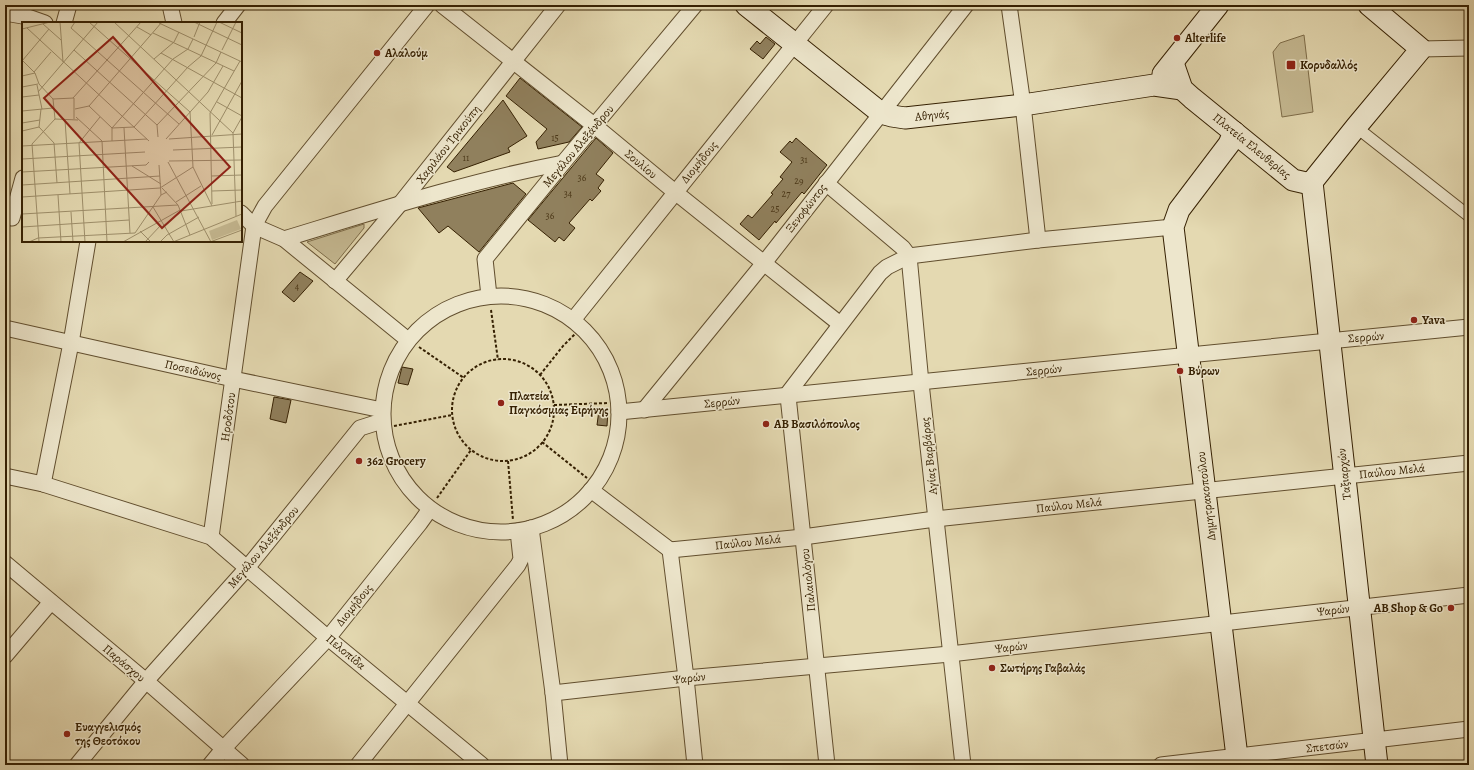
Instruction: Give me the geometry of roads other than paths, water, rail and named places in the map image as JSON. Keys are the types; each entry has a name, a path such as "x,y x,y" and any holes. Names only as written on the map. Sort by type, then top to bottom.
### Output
{"main road":[{"name":"Αθηνάς","path":"746,5 881,113 892,116 905,118 1023,105 1154,85 1182,89"},
{"path":"1154,85 1173,63 1217,5"},
{"path":"1312,182 1421,49 1369,5"},
{"path":"1173,63 1182,89"},
{"name":"Πλατεία Ελευθερίας","path":"1182,89 1293,180 1306,183 1312,182"},
{"path":"1173,227 1179,210 1229,144 1234,132"},
{"name":"Ταξιαρχών","path":"1312,182 1377,765"},
{"name":"Δημητρακοπούλου","path":"1173,227 1237,761"}],"street":[{"path":"64,22 69,5"},
{"path":"170,5 174,22"},
{"path":"225,22 238,5"},
{"path":"247,227 427,5"},
{"name":"Σουλίου","path":"442,5 595,126 840,324"},
{"name":"Χαριλάου Τρικούπη","path":"335,281 400,204 558,5"},
{"name":"Μεγάλου Αλεξάνδρου","path":"489,296 485,259 695,5"},
{"name":"Διομήδους","path":"578,323 675,192 826,5"},
{"name":"Ξενοφώντος","path":"644,410 764,263 966,5"},
{"path":"1009,5 1023,105 1038,240"},
{"path":"5,13 27,11 44,22"},
{"path":"1421,49 1469,48"},
{"path":"1356,127 1469,216"},
{"path":"284,239 400,204 526,170 564,163"},
{"path":"13,218 22,182"},
{"path":"826,183 903,248 909,256"},
{"path":"242,215 247,227 284,239 408,340"},
{"name":"Ηροδότου","path":"212,537 233,379 247,227"},
{"path":"788,396 789,392 880,273 887,267 909,256 1038,240 1173,227"},
{"path":"43,484 72,343 88,242"},
{"name":"Αγίας Βαρβάρας","path":"909,256 935,519 963,765"},
{"path":"507,295 525,297 542,302 578,323 594,340 603,354 612,375 619,407 618,428 613,450 604,472 593,487 579,502 564,513 548,522 521,530 491,532 469,528 449,520 430,509 415,496 403,481 397,470 387,447 382,420 386,385 395,361 408,340 421,326 436,314 470,299 489,296 507,295"},
{"name":"Σερρών","path":"619,407 644,410 1469,327"},
{"name":"Ποσειδώνος","path":"5,328 233,379 382,420"},
{"name":"Παλαιολόγου","path":"788,396 827,765"},
{"name":"Μεγάλου Αλεξάνδρου","path":"77,765 146,681 247,568 360,428 382,420"},
{"name":"Παύλου Μελά","path":"670,550 803,536 935,519 1469,463"},
{"path":"5,476 43,484 212,537"},
{"path":"593,487 670,550 695,765"},
{"name":"Διομήδους","path":"210,765 224,748 328,638 430,509"},
{"path":"521,530 528,558 553,694 560,765"},
{"name":"Πελοπίδα","path":"212,537 328,638 482,765"},
{"path":"358,765 518,565 528,558"},
{"name":"Παράσχου","path":"5,563 146,681 242,765"},
{"name":"Ψαρών","path":"553,694 686,678 950,654 1469,595"},
{"path":"5,656 51,602"},
{"name":"Σπετσών","path":"1161,765 1237,761 1374,740 1469,729"}],"place":[{"name":"Alterlife","path":"1177,38"},
{"name":"Αλαλούμ","path":"377,53"},
{"name":"Κορυδαλλός","path":"1291,65"},
{"name":"Yava","path":"1414,320"},
{"name":"Βύρων","path":"1180,371"},
{"name":"Πλατεία Παγκόσμιας Ειρήνης","path":"501,403"},
{"name":"ΑΒ Βασιλόπουλος","path":"766,424"},
{"name":"362 Grocery","path":"359,461"},
{"name":"ΑΒ Shop & Go","path":"1451,608"},
{"name":"Σωτήρης Γαβαλάς","path":"992,668"},
{"name":"Ευαγγελισμός της Θεοτόκου","path":"67,734"}]}
